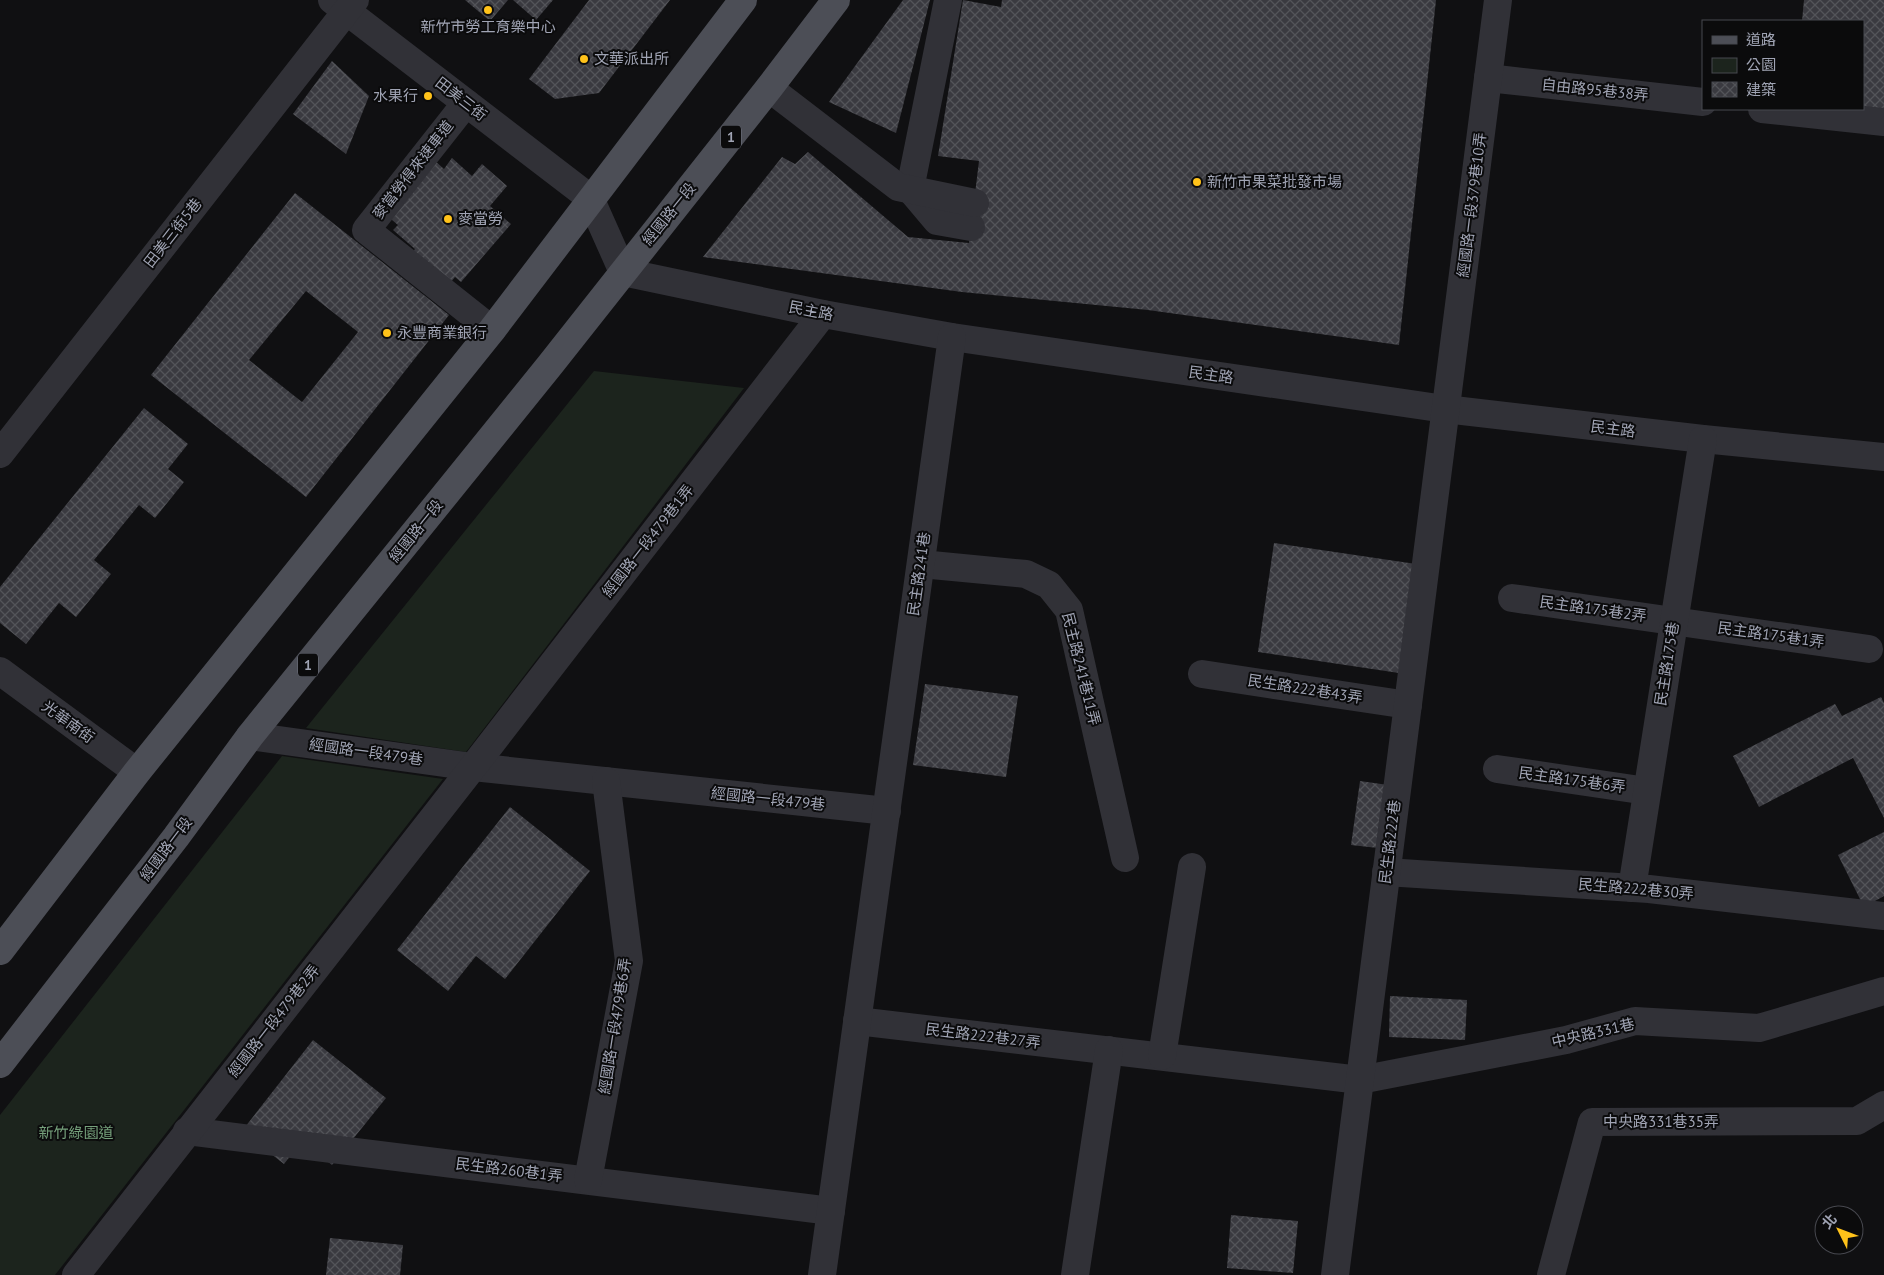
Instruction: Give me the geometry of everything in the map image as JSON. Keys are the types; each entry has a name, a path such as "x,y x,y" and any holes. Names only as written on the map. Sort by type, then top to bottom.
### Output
{"main road":[{"path":"0,951 137,772 492,330 590,198 742,0"},
{"name":"經國路一段","path":"0,1064 170,844 250,736 550,365 769,88 836,0"}],"street":[{"path":"910,190 948,0"},
{"name":"經國路一段379巷10弄","path":"1445,409 1498,0"},
{"name":"田美三街","path":"344,4 466,103 590,198"},
{"name":"田美三街5巷","path":"0,454 344,4"},
{"name":"自由路95巷38弄","path":"1488,78 1702,102"},
{"path":"769,88 898,187 973,215"},
{"name":"麥當勞得來速車道","path":"466,103 366,230 492,330"},
{"path":"1771,110 1884,122"},
{"path":"590,198 623,272"},
{"name":"民主路","path":"623,272 823,314 952,337 1445,409 1703,439 1884,456"},
{"name":"經國路一段479巷1弄","path":"473,768 823,314"},
{"name":"民主路241巷","path":"886,811 952,337"},
{"name":"民生路222巷","path":"1335,1275 1445,409"},
{"name":"民主路175巷","path":"1632,888 1703,439"},
{"name":"民主路241巷11弄","path":"921,564 1026,574 1048,585 1069,610 1125,858"},
{"name":"民主路175巷2弄","path":"1512,598 1674,620"},
{"name":"民主路175巷1弄","path":"1674,620 1869,649"},
{"name":"光華南街","path":"0,671 137,772"},
{"name":"民生路222巷43弄","path":"1202,674 1408,705"},
{"name":"經國路一段479巷","path":"250,736 473,768 886,811"},
{"name":"經國路一段479巷2弄","path":"76,1275 473,768"},
{"name":"民主路175巷6弄","path":"1497,769 1647,791"},
{"name":"經國路一段479巷6弄","path":"588,1180 629,961 606,781"},
{"path":"822,1275 886,811"},
{"path":"1162,1056 1192,867"},
{"name":"民生路222巷30弄","path":"1386,872 1632,888 1884,916"},
{"name":"中央路331巷","path":"1360,1080 1566,1040 1635,1021 1759,1028 1884,991"},
{"name":"民生路222巷27弄","path":"857,1021 1360,1080"},
{"path":"1075,1275 1109,1050"},
{"name":"中央路331巷35弄","path":"1551,1275 1592,1122 1857,1121 1884,1105"},
{"name":"民生路260巷1弄","path":"187,1131 831,1210"}],"green space":[{"path":"594,371 744,388 466,752 306,728"},
{"name":"新竹綠園道","path":"282,756 443,779 55,1275 0,1275 0,1115"}],"building":[{"name":"新竹市勞工育樂中心","path":"465,0 508,0 490,21"},
{"name":"新竹市勞工育樂中心","path":"513,0 553,0 536,20"},
{"name":"文華派出所","path":"589,0 670,0 599,93 555,99 529,79"},
{"path":"903,0 930,0 896,133 829,102"},
{"name":"新竹市果菜批發市場","path":"963,0 1001,7 1002,0 1436,0 1399,345 1148,310 962,292 703,257 782,157 795,164 808,152 908,237 969,243 979,161 938,156"},
{"path":"1804,0 1884,0 1884,112 1863,110 1864,20 1802,20"},
{"path":"332,61 369,96 346,154 293,114"},
{"name":"麥當勞","path":"452,158 472,176 482,164 507,186 490,206 511,224 461,282 455,277 447,287 410,255 415,249 393,230 398,225 386,215 434,160 444,169"},
{"path":"295,193 449,315 306,497 151,375","holes":["306,291 358,332 302,402 249,360"]},
{"path":"144,408 188,444 168,469 184,482 155,518 139,505 94,560 111,574 76,617 59,603 26,644 0,623 0,587"},
{"path":"1274,543 1416,564 1399,673 1258,652"},
{"path":"925,684 1018,696 1006,777 913,765"},
{"path":"1881,697 1884,703 1884,818 1853,758 1759,807 1733,756 1835,704 1842,716"},
{"path":"1360,781 1388,785 1378,848 1351,845"},
{"path":"510,807 590,871 505,979 476,956 448,991 397,950"},
{"path":"1884,832 1884,896 1864,907 1838,855"},
{"path":"1390,996 1467,1000 1465,1040 1389,1037"},
{"path":"313,1040 386,1098 332,1165 302,1141 284,1164 242,1131"},
{"path":"1231,1215 1298,1221 1293,1273 1227,1268"},
{"path":"330,1238 403,1245 400,1275 326,1275"}],"place":[{"name":"新竹市勞工育樂中心","path":"488,10"},
{"name":"文華派出所","path":"584,59"},
{"name":"水果行","path":"428,96"},
{"name":"新竹市果菜批發市場","path":"1197,182"},
{"name":"麥當勞","path":"448,219"},
{"name":"永豐商業銀行","path":"387,333"}]}
